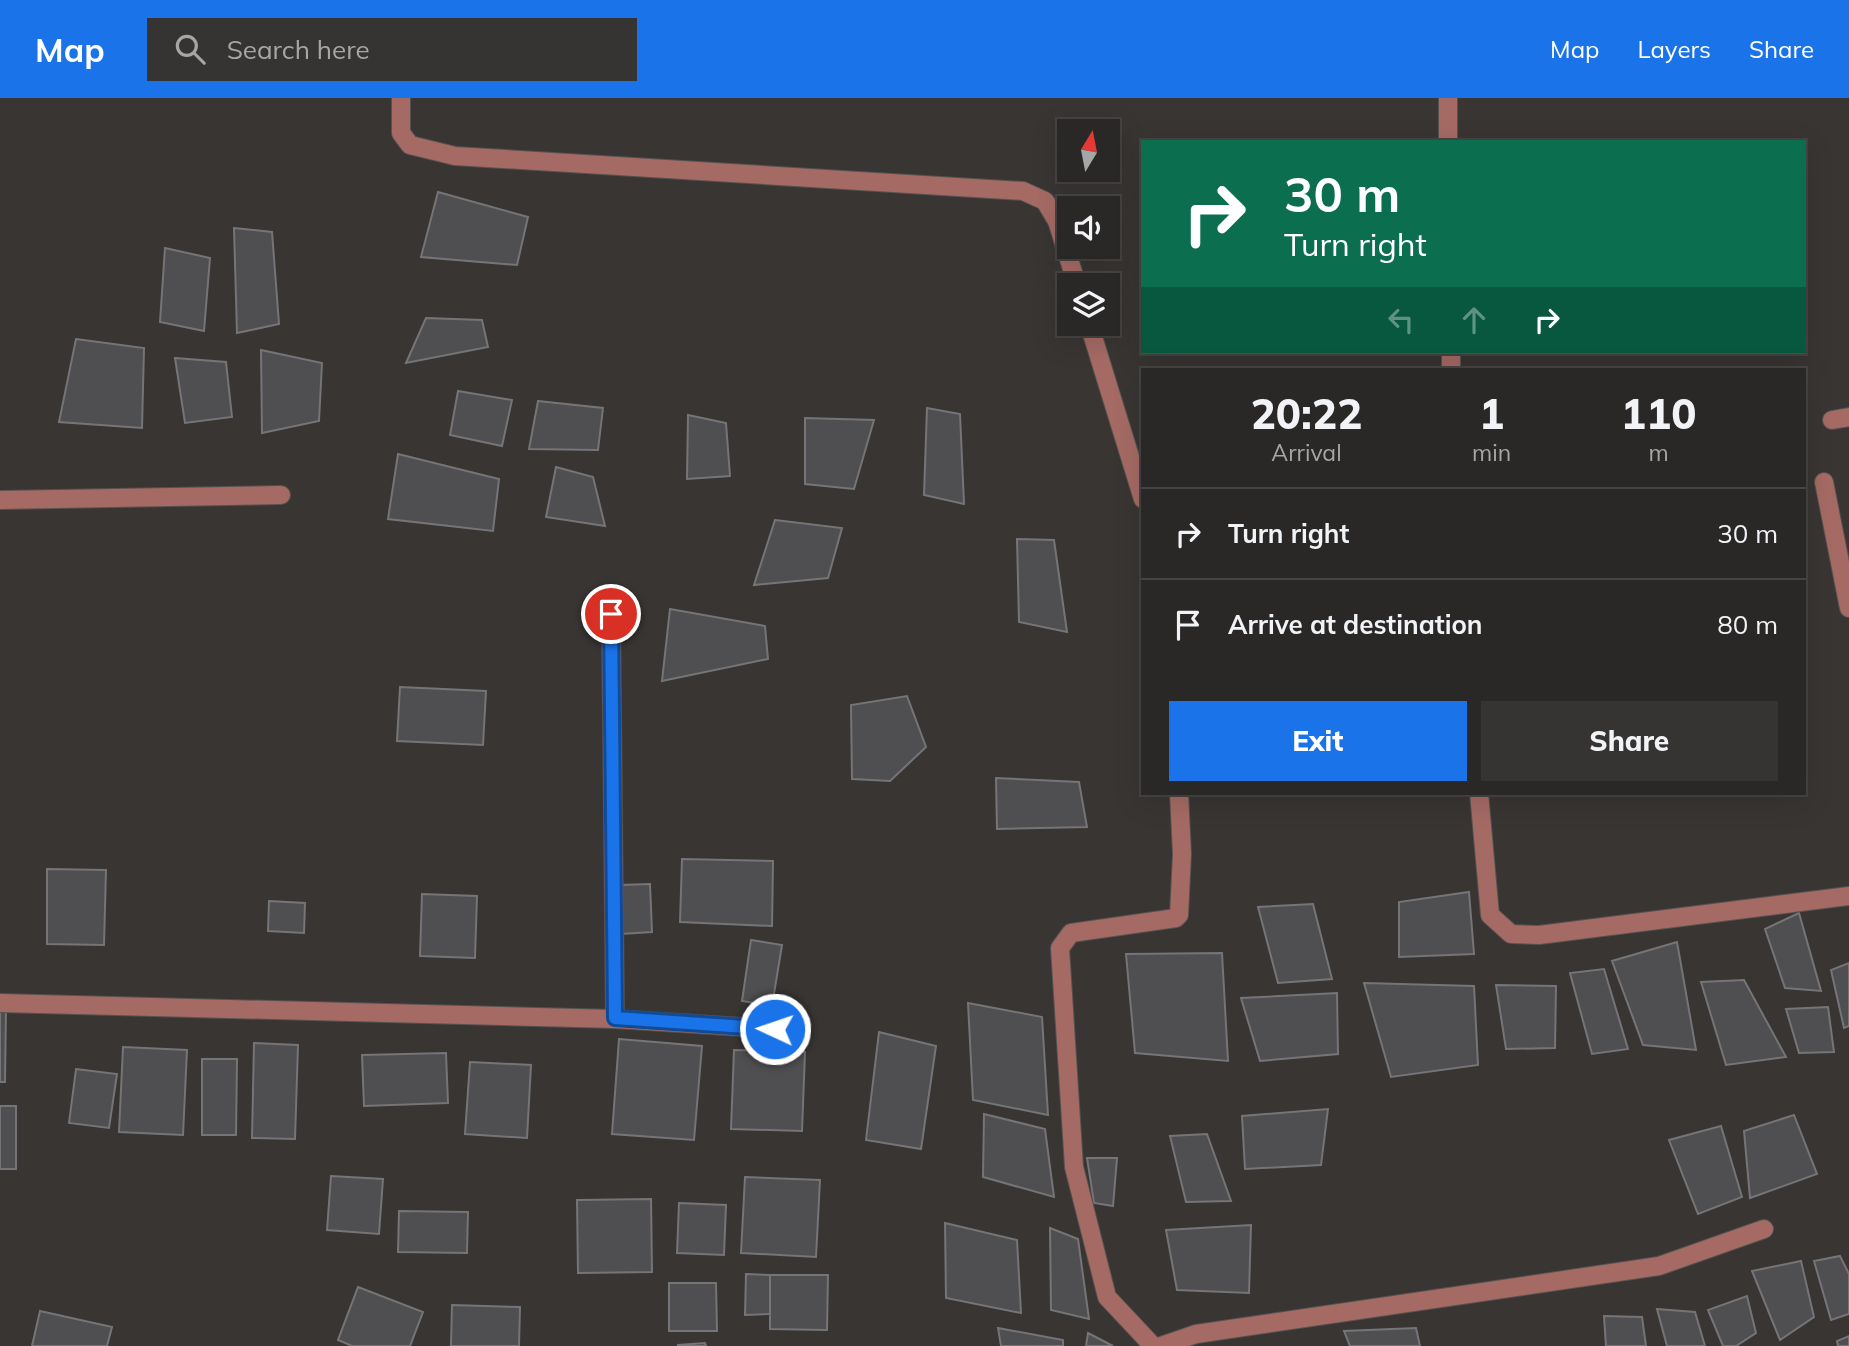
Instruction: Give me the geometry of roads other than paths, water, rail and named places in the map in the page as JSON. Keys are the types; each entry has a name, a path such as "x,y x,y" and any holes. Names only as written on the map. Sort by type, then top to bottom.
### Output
{"street":[{"path":"401,98 401,133 410,145 455,156 1023,191 1045,201 1057,221 1073,273"},
{"path":"1448,98 1448,140"},
{"path":"1092,336 1141,493"},
{"path":"1824,482 1849,608"},
{"path":"0,500 281,495"},
{"path":"611,614 615,1018"},
{"path":"1153,1346 1107,1297 1074,1167 1060,948 1071,933 1176,918 1179,915 1182,854 1179,795"},
{"path":"1479,795 1490,915 1511,934 1539,935 1849,896"},
{"path":"0,1003 615,1018 775,1029"},
{"path":"1161,1346 1196,1334 1659,1266 1764,1229"}]}
